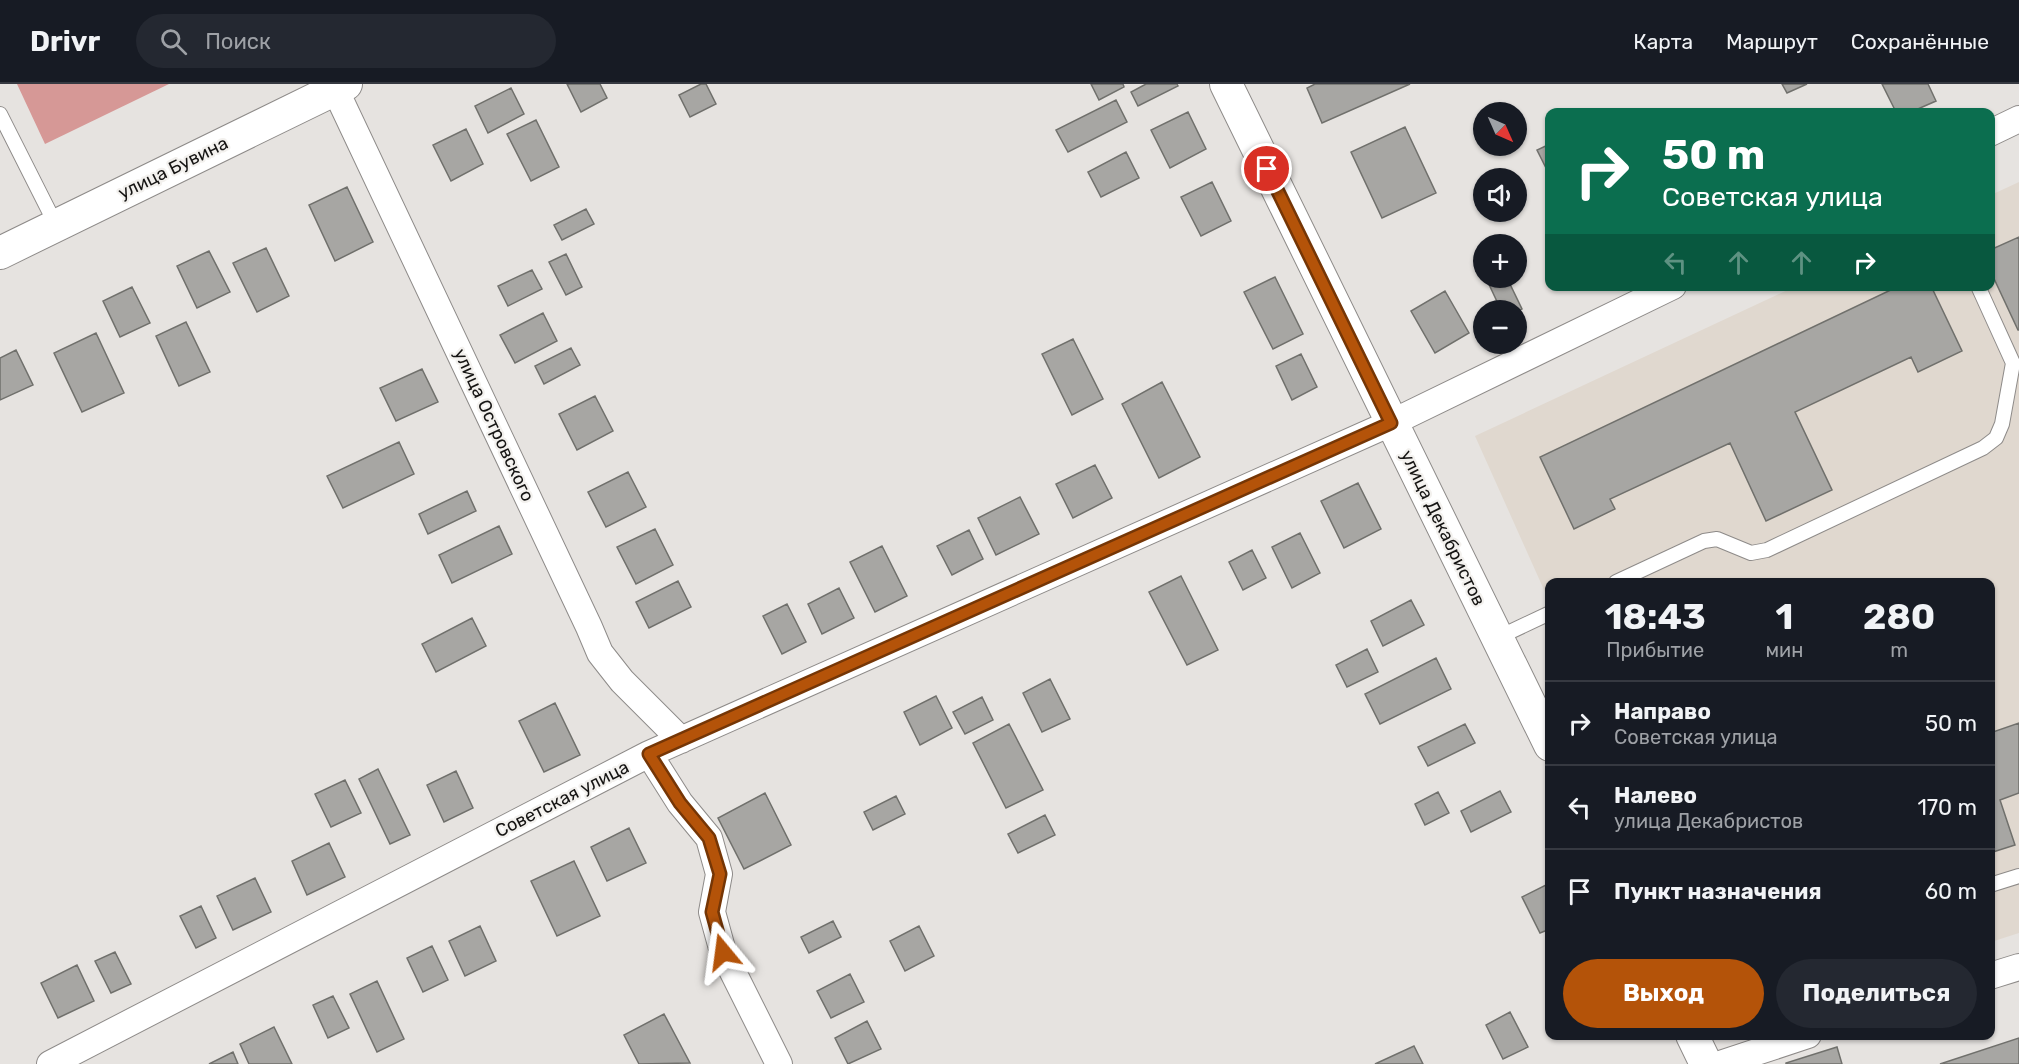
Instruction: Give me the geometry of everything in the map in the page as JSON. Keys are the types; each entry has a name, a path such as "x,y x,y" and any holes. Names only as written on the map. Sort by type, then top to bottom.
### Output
{"street":[{"name":"улица Декабристов","path":"1226,84 1545,735"},
{"name":"улица Бувина","path":"0,253 340,87"},
{"name":"улица Островского","path":"340,87 600,653 622,681 681,740"},
{"path":"1995,130 2019,119"},
{"name":"Советская улица","path":"50,1064 649,754 1391,423 1663,291"},
{"path":"649,754 680,803 709,838 720,874 712,912 723,952 779,1064"},
{"path":"1995,974 2019,967"},
{"path":"1694,1040 1706,1064"},
{"path":"1720,1064 1793,1040"}],"lane":[{"path":"0,114 56,225"},
{"path":"1625,578 1704,541 1717,539 1751,553 1767,550 1983,448 1996,438 2002,424 2016,362 1980,291"},
{"path":"1497,638 1545,615"},
{"path":"1995,883 2019,876"}],"shaded area":[{"path":"17,84 169,84 45,144"},
{"path":"2019,182 2019,933 1995,941 1995,578 1545,578 1545,592 1475,436 1785,291 1995,291 1995,193"}],"building":[{"path":"567,84 600,84 607,98 581,112"},
{"path":"701,84 706,84 716,104 690,117 679,95"},
{"path":"1091,84 1123,84 1124,87 1099,100"},
{"path":"1146,84 1177,84 1178,86 1138,106 1131,92"},
{"path":"1315,84 1410,84 1322,123 1307,88"},
{"path":"1782,84 1807,84 1787,93"},
{"path":"1882,84 1928,84 1936,101 1920,108 1894,108"},
{"path":"511,88 524,114 488,133 475,106"},
{"path":"1116,100 1127,122 1068,152 1056,130"},
{"path":"1188,112 1206,149 1170,168 1151,130"},
{"path":"536,120 559,167 531,181 507,134"},
{"path":"1405,127 1436,193 1382,218 1351,152"},
{"path":"466,129 483,164 451,181 433,145"},
{"path":"1545,146 1545,166 1537,150"},
{"path":"1126,152 1139,178 1101,197 1088,172"},
{"path":"1212,182 1231,221 1201,236 1181,197"},
{"path":"347,187 373,242 335,261 309,205"},
{"path":"586,209 594,224 562,240 554,225"},
{"path":"2019,237 2019,330 1995,281 1995,248"},
{"path":"266,248 289,296 257,312 233,263"},
{"path":"209,251 230,292 197,308 177,266"},
{"path":"566,254 582,287 566,295 549,262"},
{"path":"532,270 542,289 508,306 498,286"},
{"path":"1275,277 1303,334 1273,349 1244,292"},
{"path":"132,287 150,323 120,337 103,301"},
{"path":"1491,288 1512,288 1518,300 1496,300"},
{"path":"1445,291 1469,333 1435,353 1411,311"},
{"path":"1889,291 1933,291 1962,351 1918,372 1911,357 1795,412 1832,490 1766,521 1730,443 1610,499 1615,509 1574,529 1540,457"},
{"path":"543,313 557,341 515,363 500,335"},
{"path":"186,322 210,372 179,386 156,336"},
{"path":"96,333 124,393 82,412 54,353"},
{"path":"1073,339 1103,399 1072,415 1042,354"},
{"path":"571,348 580,365 544,384 535,366"},
{"path":"16,350 33,385 0,400 0,358"},
{"path":"1301,354 1317,387 1292,400 1276,366"},
{"path":"422,369 438,402 396,421 380,388"},
{"path":"1162,382 1200,457 1159,478 1122,404"},
{"path":"595,396 613,431 577,450 559,414"},
{"path":"399,442 414,474 343,508 327,476"},
{"path":"1095,465 1112,498 1073,518 1056,484"},
{"path":"628,472 646,507 606,527 588,492"},
{"path":"1358,483 1381,529 1344,548 1321,501"},
{"path":"467,491 476,511 428,534 419,514"},
{"path":"1020,497 1039,534 996,555 978,518"},
{"path":"499,526 512,554 452,583 439,555"},
{"path":"655,529 673,565 636,584 617,547"},
{"path":"969,530 983,559 952,575 937,546"},
{"path":"1300,533 1320,573 1292,588 1272,547"},
{"path":"882,546 907,596 875,612 850,562"},
{"path":"1252,550 1266,578 1243,590 1229,562"},
{"path":"1181,576 1218,650 1187,665 1149,592"},
{"path":"678,581 691,607 649,628 636,602"},
{"path":"839,588 854,618 822,634 808,604"},
{"path":"1411,600 1424,625 1383,646 1371,621"},
{"path":"787,604 806,642 782,654 763,616"},
{"path":"472,618 486,646 436,672 422,644"},
{"path":"1367,649 1378,672 1347,687 1336,665"},
{"path":"1436,658 1451,689 1380,724 1365,694"},
{"path":"1050,679 1070,719 1042,732 1023,693"},
{"path":"936,696 952,728 920,745 904,712"},
{"path":"982,697 993,720 965,734 953,712"},
{"path":"555,703 580,755 544,772 519,721"},
{"path":"2019,723 2019,793 2000,800 2015,845 1995,851 1995,731"},
{"path":"1009,724 1043,790 1006,808 973,743"},
{"path":"1465,724 1475,743 1428,766 1418,747"},
{"path":"378,769 410,835 390,844 359,779"},
{"path":"456,771 473,808 444,822 427,785"},
{"path":"345,780 361,813 331,827 315,794"},
{"path":"1500,791 1511,812 1471,832 1461,811"},
{"path":"1438,792 1449,813 1425,825 1415,804"},
{"path":"765,793 791,845 744,869 718,818"},
{"path":"896,796 905,814 873,830 864,812"},
{"path":"1045,815 1055,835 1018,853 1008,834"},
{"path":"629,828 646,863 607,881 591,847"},
{"path":"329,843 345,877 307,895 292,861"},
{"path":"574,861 600,916 557,936 531,881"},
{"path":"255,878 271,912 233,930 217,896"},
{"path":"1545,886 1545,931 1540,933 1522,897"},
{"path":"201,906 216,938 196,948 180,916"},
{"path":"833,921 841,937 809,953 801,937"},
{"path":"480,926 496,961 465,976 449,941"},
{"path":"919,926 934,956 905,971 890,941"},
{"path":"432,946 448,980 423,992 407,958"},
{"path":"115,952 131,984 111,993 95,961"},
{"path":"77,965 94,1001 58,1018 41,983"},
{"path":"850,974 864,1002 831,1018 817,991"},
{"path":"377,981 404,1039 377,1052 350,994"},
{"path":"333,996 349,1028 328,1038 313,1005"},
{"path":"1510,1012 1528,1047 1503,1059 1486,1025"},
{"path":"664,1014 690,1063 639,1064 624,1035"},
{"path":"867,1021 881,1049 848,1064 835,1038"},
{"path":"274,1027 292,1064 249,1064 240,1044"},
{"path":"2019,1038 2019,1064 1940,1064"},
{"path":"1414,1046 1423,1064 1375,1064"},
{"path":"1837,1047 1842,1064 1786,1064 1786,1063"},
{"path":"233,1052 238,1064 209,1064"}],"route":[{"path":"723,952 712,912 720,874 709,838 680,803 649,754 1391,423 1267,169"}]}
